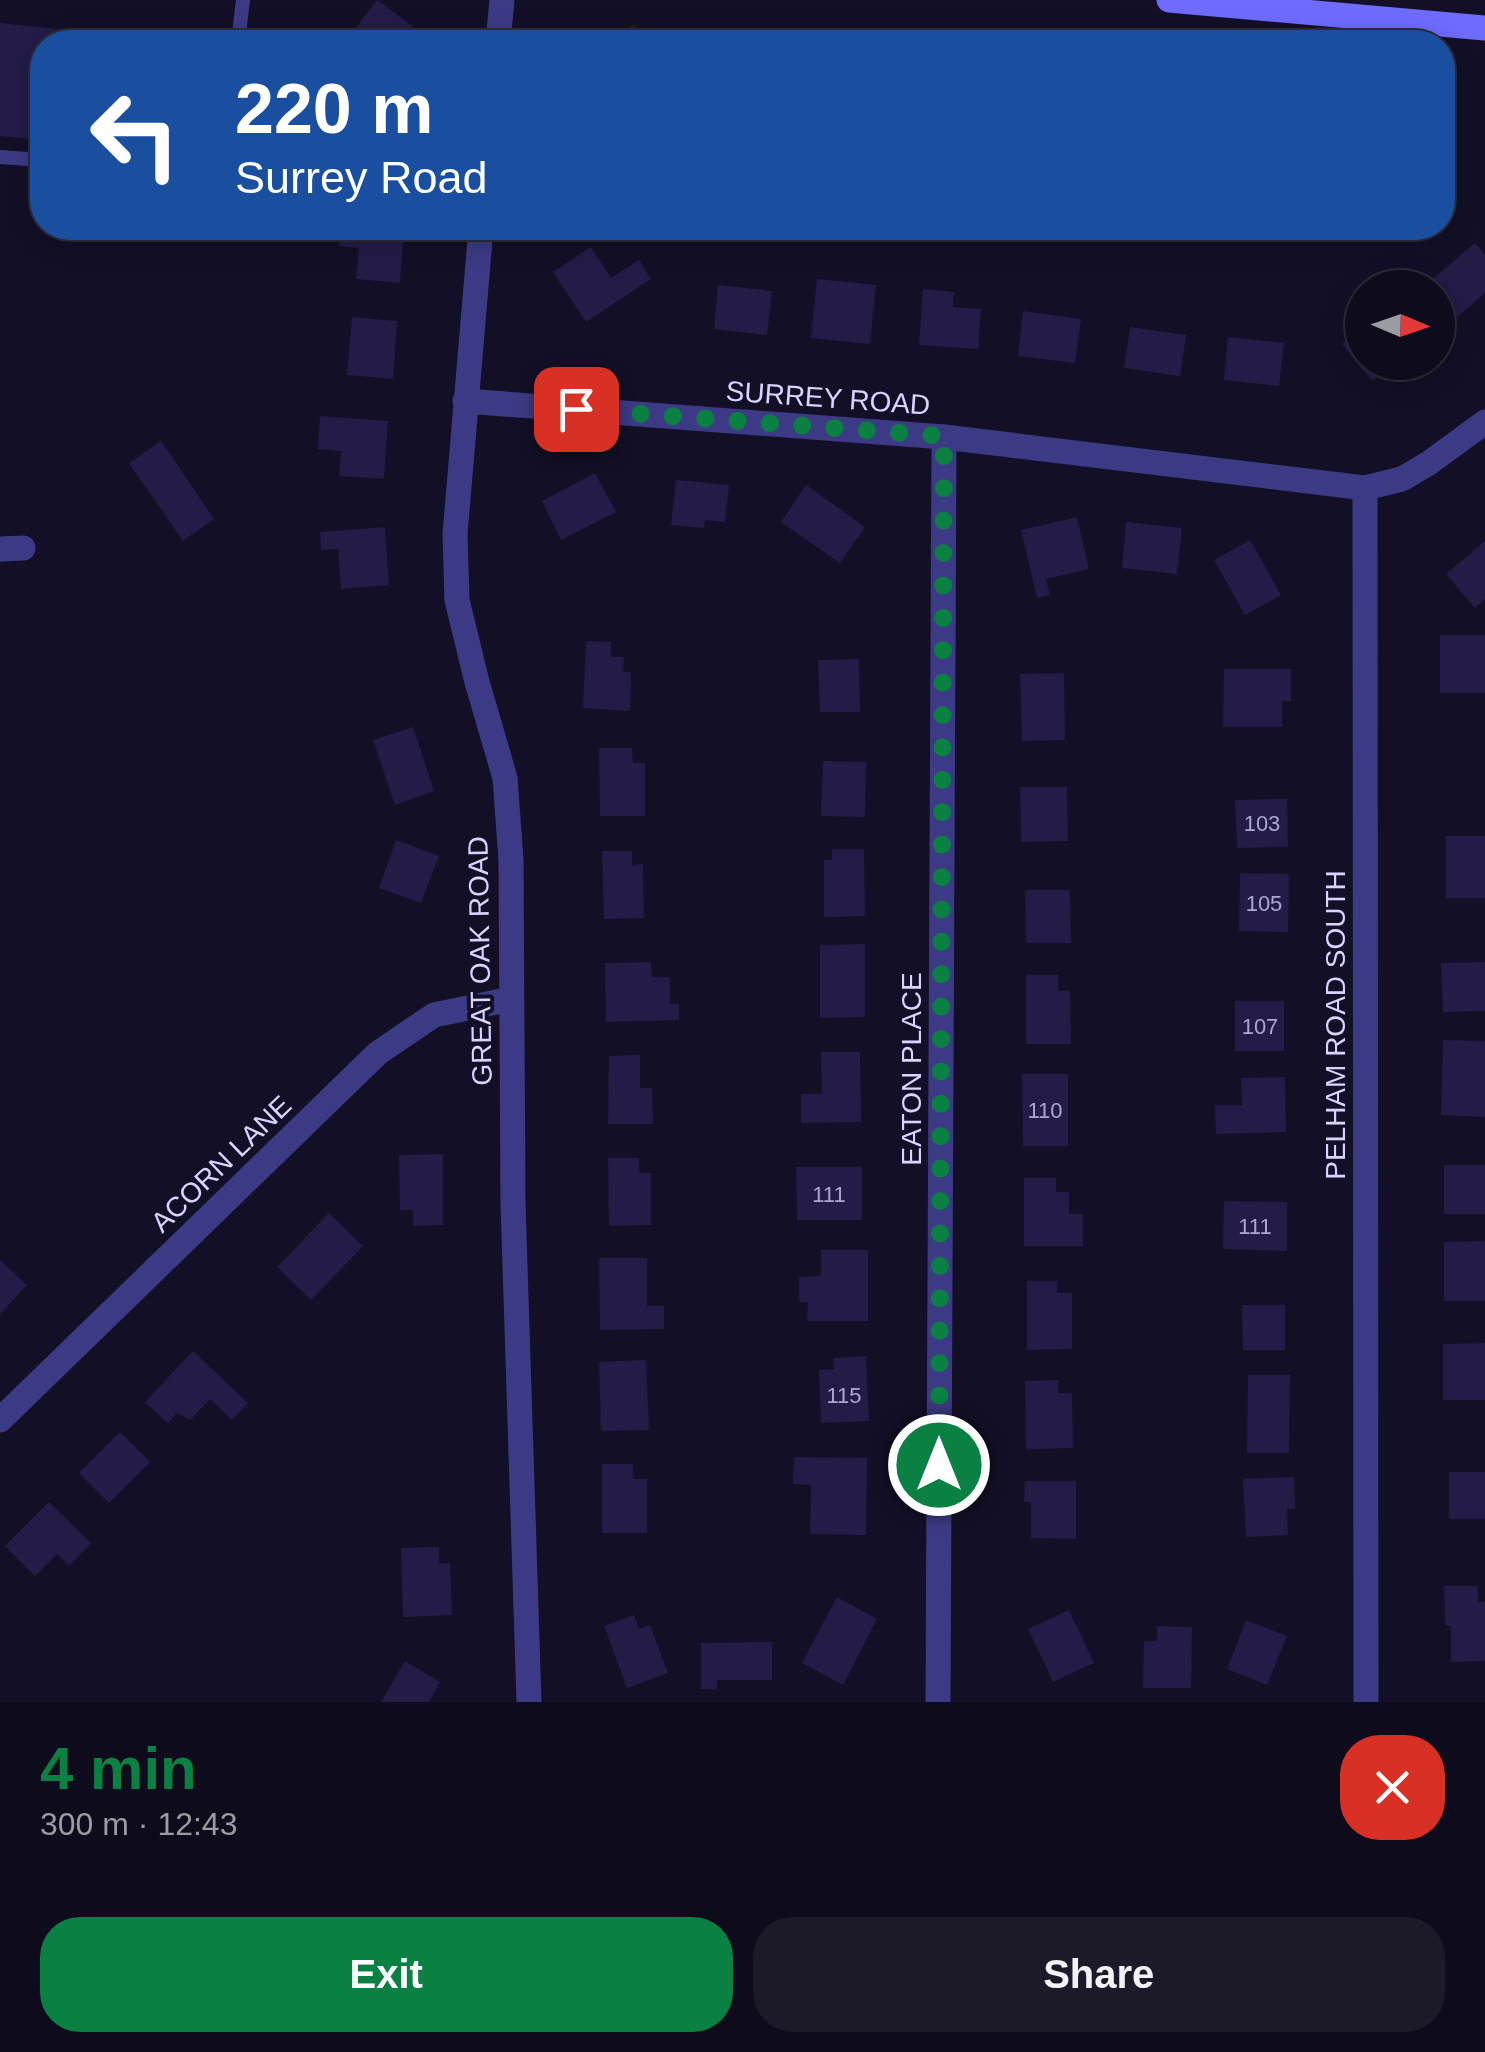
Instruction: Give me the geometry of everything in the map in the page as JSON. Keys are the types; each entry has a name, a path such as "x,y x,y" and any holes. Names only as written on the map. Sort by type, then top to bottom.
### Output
{"main road":[{"path":"1168,0 1485,28"}],"street":[{"path":"499,30 502,0"},
{"name":"GREAT OAK ROAD","path":"480,240 455,534 457,600 505,778 511,860 513,1202 529,1702"},
{"name":"SURREY ROAD","path":"465,401 944,436 1365,488"},
{"path":"1365,488 1402,479 1485,422"},
{"name":"EATON PLACE","path":"938,1702 944,436"},
{"name":"PELHAM ROAD SOUTH","path":"1365,488 1366,1702"},
{"name":"ACORN LANE","path":"0,1420 378,1054 434,1015 511,999"}],"lane":[{"path":"239,30 243,0"},
{"path":"0,157 30,159"}],"building":[{"path":"377,0 418,30 354,30"},
{"path":"0,23 67,30 30,30 30,139 0,136"},
{"path":"339,240 403,240 400,283 356,279 359,248 339,246"},
{"path":"1475,243 1485,255 1485,293 1456,318 1455,270 1443,270"},
{"path":"591,247 611,278 639,260 651,279 586,322 553,272"},
{"path":"817,279 876,285 870,344 811,338"},
{"path":"718,285 772,291 767,335 714,329"},
{"path":"923,289 954,292 953,307 981,309 978,349 919,345"},
{"path":"1023,311 1081,319 1075,363 1018,356"},
{"path":"352,317 397,321 393,379 347,375"},
{"path":"1130,327 1186,335 1180,376 1124,368"},
{"path":"1228,337 1284,343 1279,386 1224,380"},
{"path":"320,416 388,421 384,479 339,476 341,451 318,449"},
{"path":"161,441 214,519 183,541 129,463"},
{"path":"595,473 616,512 561,540 542,501"},
{"path":"676,480 729,485 725,522 705,520 704,528 671,525"},
{"path":"806,485 865,527 840,563 781,522"},
{"path":"1077,517 1089,569 1046,579 1050,595 1037,598 1021,530"},
{"path":"1126,522 1182,528 1177,574 1122,568"},
{"path":"385,527 389,585 341,589 338,549 321,550 320,532"},
{"path":"1250,540 1281,595 1245,615 1214,560"},
{"path":"1485,541 1485,599 1475,608 1446,574"},
{"path":"1440,635 1485,635 1485,693 1440,693"},
{"path":"586,641 611,642 611,657 624,657 623,672 631,672 630,711 583,708"},
{"path":"859,659 860,712 820,712 818,660"},
{"path":"1224,669 1291,669 1291,701 1282,701 1282,727 1223,727"},
{"path":"1064,673 1065,740 1022,741 1020,674"},
{"path":"413,727 434,791 395,805 373,740"},
{"path":"599,748 632,748 633,763 645,763 645,816 600,816"},
{"path":"823,761 866,762 865,817 821,816"},
{"path":"1020,787 1067,787 1068,841 1021,842"},
{"path":"1287,799 1288,847 1237,848 1235,800"},
{"path":"1446,836 1485,836 1485,898 1446,898"},
{"path":"396,840 439,856 421,903 379,888"},
{"path":"832,849 864,849 865,916 824,917 824,860 832,860"},
{"path":"602,851 632,851 632,865 643,864 644,918 604,919"},
{"path":"1240,873 1289,874 1288,932 1239,931"},
{"path":"1025,890 1070,890 1071,943 1026,943"},
{"path":"865,944 865,1017 820,1018 820,945"},
{"path":"651,962 652,977 670,977 670,1004 679,1004 679,1020 606,1022 605,963"},
{"path":"1485,962 1485,1011 1443,1012 1441,963"},
{"path":"1026,975 1058,975 1058,991 1070,991 1071,1044 1026,1044"},
{"path":"1235,1001 1284,1001 1284,1051 1235,1051"},
{"path":"1443,1040 1485,1041 1485,1117 1441,1115"},
{"path":"821,1052 860,1052 861,1122 801,1123 801,1094 822,1094"},
{"path":"640,1055 640,1088 652,1088 653,1124 608,1124 609,1056"},
{"path":"1022,1074 1068,1074 1068,1146 1023,1146"},
{"path":"1285,1077 1286,1132 1216,1134 1215,1105 1242,1105 1241,1078"},
{"path":"443,1154 443,1225 413,1226 413,1210 400,1210 399,1155"},
{"path":"608,1158 639,1158 639,1173 651,1173 651,1225 609,1226"},
{"path":"1444,1165 1485,1165 1485,1214 1444,1214"},
{"path":"796,1167 862,1167 862,1220 797,1220"},
{"path":"1024,1178 1056,1178 1056,1192 1069,1192 1069,1214 1083,1214 1083,1246 1024,1246"},
{"path":"1224,1201 1287,1202 1287,1251 1223,1249"},
{"path":"329,1213 363,1246 311,1300 277,1267"},
{"path":"1485,1241 1485,1301 1444,1301 1444,1242"},
{"path":"821,1250 868,1250 868,1321 807,1321 808,1302 799,1302 799,1277 821,1276"},
{"path":"599,1258 647,1258 647,1306 664,1306 664,1329 600,1330"},
{"path":"0,1260 27,1285 0,1314"},
{"path":"1027,1281 1057,1281 1057,1293 1072,1293 1072,1349 1027,1350"},
{"path":"1242,1305 1285,1305 1285,1350 1243,1350"},
{"path":"1485,1343 1485,1400 1443,1400 1443,1344"},
{"path":"193,1351 248,1403 232,1420 210,1399 190,1420 177,1413 168,1423 145,1402"},
{"path":"866,1356 869,1421 821,1423 819,1370 834,1369 833,1358"},
{"path":"646,1360 649,1430 601,1431 599,1362"},
{"path":"1248,1375 1290,1375 1289,1453 1247,1453"},
{"path":"1058,1380 1058,1393 1072,1393 1073,1448 1026,1449 1025,1381"},
{"path":"120,1432 150,1462 109,1503 79,1473"},
{"path":"794,1457 867,1458 866,1535 810,1534 811,1485 793,1484"},
{"path":"602,1464 633,1464 633,1479 647,1479 647,1533 602,1533"},
{"path":"1449,1472 1485,1472 1485,1519 1449,1519"},
{"path":"1294,1477 1295,1509 1287,1509 1288,1535 1246,1537 1243,1479"},
{"path":"1025,1481 1076,1481 1076,1539 1031,1538 1031,1502 1024,1502"},
{"path":"49,1502 91,1543 69,1566 57,1554 35,1576 5,1546"},
{"path":"439,1547 439,1564 450,1563 452,1615 403,1617 401,1548"},
{"path":"1444,1586 1478,1586 1478,1602 1485,1602 1485,1661 1451,1662 1451,1626 1445,1625"},
{"path":"837,1597 877,1619 843,1685 802,1663"},
{"path":"1069,1610 1094,1663 1053,1682 1028,1629"},
{"path":"634,1615 639,1629 650,1625 668,1673 627,1688 604,1626"},
{"path":"1246,1620 1287,1636 1267,1685 1227,1669"},
{"path":"1157,1626 1192,1627 1191,1688 1143,1688 1144,1641 1157,1641"},
{"path":"772,1642 772,1680 717,1680 717,1689 701,1689 701,1643"},
{"path":"405,1661 440,1682 429,1702 381,1702"}],"route":[{"path":"576,409 944,436 939,1465"}]}
